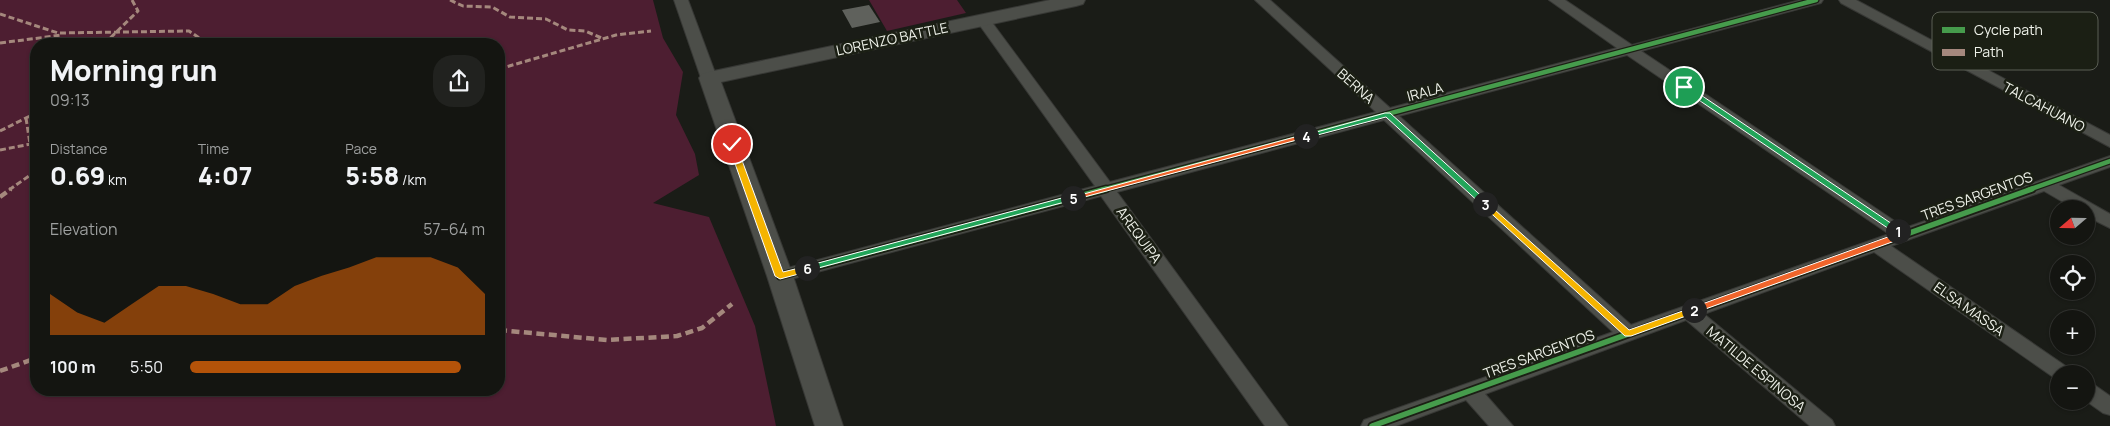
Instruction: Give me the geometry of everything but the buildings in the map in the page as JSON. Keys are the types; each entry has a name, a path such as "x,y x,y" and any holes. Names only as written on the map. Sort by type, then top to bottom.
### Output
{"street":[{"path":"681,0 780,276 829,426"},
{"name":"LORENZO BATTLE","path":"708,78 1076,0"},
{"name":"BERNA","path":"1262,0 1628,334"},
{"path":"1556,0 1903,235"},
{"name":"IRALA","path":"780,276 1816,0"},
{"name":"TALCAHUANO","path":"1846,0 1932,46"},
{"name":"AREQUIPA","path":"983,20 1277,426"},
{"name":"TALCAHUANO","path":"1976,70 2110,142"},
{"name":"TRES SARGENTOS","path":"1372,426 2110,161"},
{"path":"2045,184 2110,222"},
{"name":"ELSA MASSA","path":"1876,245 2050,365"},
{"name":"MATILDE ESPINOSA","path":"1689,312 1824,426"},
{"path":"1470,391 1502,426"},
{"path":"2095,396 2110,406"}],"shaded area":[{"path":"0,0 653,0 663,38 683,72 676,115 695,154 699,175 653,203 709,217 755,326 776,426 0,426"},
{"path":"869,0 957,0 966,13 887,31"}],"marked path":[{"path":"110,38 138,11 132,0"},
{"path":"450,0 463,6 492,7 510,17 546,19 568,30 585,31 604,39"},
{"path":"0,14 58,33 189,31 199,38"},
{"path":"505,67 616,35 651,31"},
{"path":"39,38 62,35"},
{"path":"0,43 30,39"},
{"path":"0,131 30,116"},
{"path":"26,118 30,144"},
{"path":"0,150 30,144"},
{"path":"0,197 30,175"},
{"path":"505,331 607,340 677,336 702,328 732,304"},
{"path":"0,371 30,360"}],"cycle path":[{"path":"780,276 1816,0"},
{"path":"1372,426 2110,161"}],"route":[{"path":"732,144 780,276 1387,114 1628,334 1903,235 1684,87"}]}
